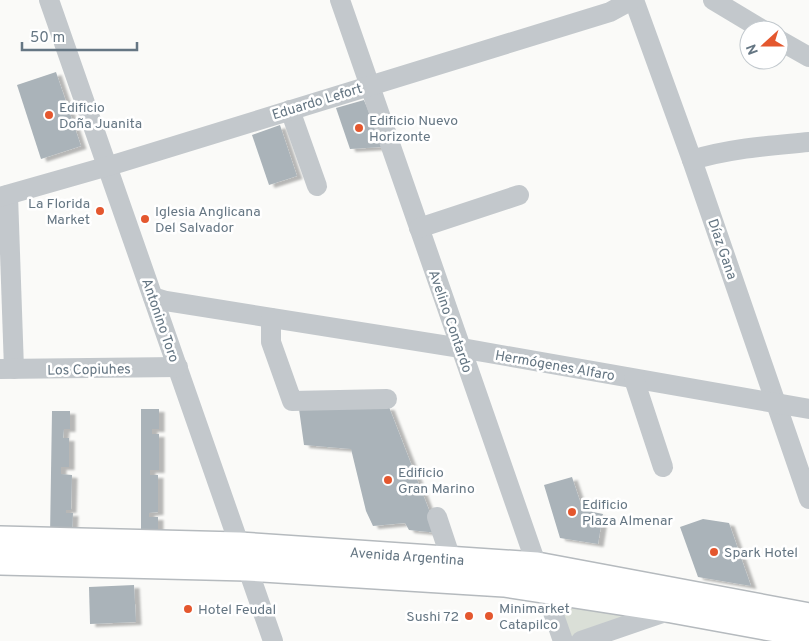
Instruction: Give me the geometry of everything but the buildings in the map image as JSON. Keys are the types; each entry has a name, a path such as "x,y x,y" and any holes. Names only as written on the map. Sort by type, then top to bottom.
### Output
{"main road":[{"name":"Avenida Argentina","path":"0,539 239,545 537,565 809,616"},
{"name":"Avenida Argentina","path":"0,562 247,568 504,584 672,610 809,635"}],"street":[{"name":"Antonino Toro","path":"49,0 273,641"},
{"name":"Avelino Contardo","path":"340,0 368,86 563,641"},
{"name":"Eduardo Lefort","path":"4,196 610,12 633,0"},
{"name":"Díaz Gana","path":"633,0 692,160 809,499"},
{"path":"713,0 746,20"},
{"path":"789,46 809,58"},
{"path":"290,110 317,186"},
{"path":"692,160 715,153 739,149 809,142"},
{"path":"419,228 520,195"},
{"path":"4,196 7,369"},
{"name":"Hermógenes Alfaro","path":"153,297 166,301 461,348 809,409"},
{"path":"271,318 271,342 292,401 386,399"},
{"name":"Los Copiuhes","path":"7,369 178,368"},
{"path":"634,379 663,467"},
{"path":"437,517 451,560"},
{"path":"580,641 672,610"}],"shaded area":[{"path":"545,590 672,610 563,641"}],"place":[{"name":"Edificio Doña Juanita","path":"49,115"},
{"name":"Edificio Nuevo Horizonte","path":"359,128"},
{"name":"La Florida Market","path":"100,211"},
{"name":"Iglesia Anglicana Del Salvador","path":"145,219"},
{"name":"Edificio Gran Marino","path":"388,480"},
{"name":"Edificio Plaza Almenar","path":"572,512"},
{"name":"Spark Hotel","path":"714,552"},
{"name":"Hotel Feudal","path":"188,609"},
{"name":"Sushi 72","path":"469,616"},
{"name":"Minimarket Catapilco","path":"489,616"}]}
